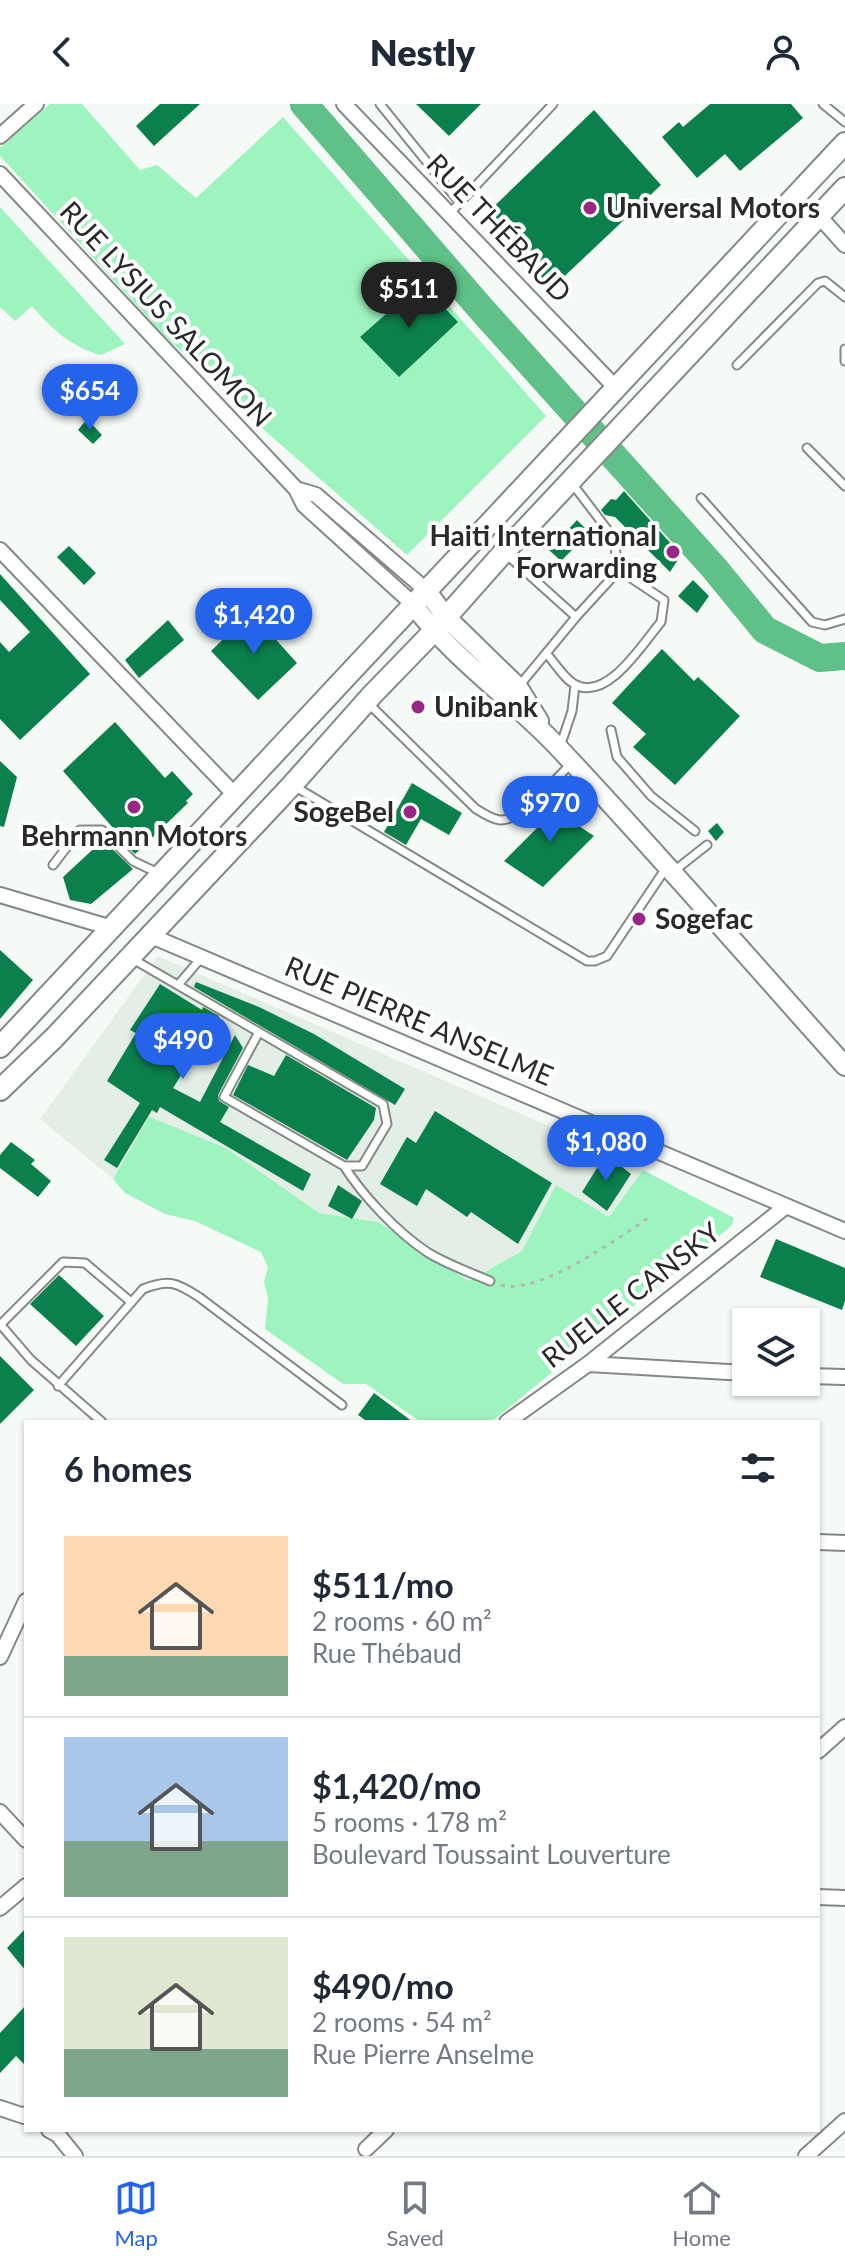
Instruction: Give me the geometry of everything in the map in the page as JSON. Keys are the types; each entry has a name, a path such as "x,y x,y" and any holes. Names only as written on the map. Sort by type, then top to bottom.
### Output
{"main road":[{"path":"0,1047 845,143"},
{"path":"0,1090 54,1038 292,785 504,552 845,188"}],"street":[{"path":"0,136 36,104"},
{"name":"RUE THÉBAUD","path":"344,104 454,209 612,392"},
{"name":"RUE LYSIUS SALOMON","path":"0,174 296,489 316,495 419,597"},
{"path":"819,216 845,245"},
{"path":"0,550 235,795"},
{"path":"419,597 440,625 572,763 845,1066"},
{"path":"440,625 518,687 554,744"},
{"path":"0,895 112,928"},
{"name":"RUE PIERRE ANSELME","path":"149,935 845,1231"},
{"name":"RUELLE CANSKY","path":"510,1420 588,1364 785,1207"},
{"path":"588,1364 732,1372"},
{"path":"820,1376 845,1377"},
{"path":"820,1542 845,1543"},
{"path":"0,1657 4,1637 24,1604"},
{"path":"820,1749 845,1727"},
{"path":"0,1812 24,1838"},
{"path":"0,1908 24,1888"},
{"path":"820,1897 845,1898"},
{"path":"0,2108 24,2115"},
{"path":"806,2156 845,2121"},
{"path":"53,2132 75,2156"},
{"path":"366,2149 384,2132"}],"lane":[{"path":"380,104 454,209 553,104"},
{"path":"823,104 845,122"},
{"path":"737,365 818,283 830,283 845,297"},
{"path":"845,349 845,361"},
{"path":"807,448 845,486"},
{"path":"546,653 575,685 591,689 610,682 661,622 664,600 619,570 613,537 570,481"},
{"path":"701,498 812,622 825,625 845,619"},
{"path":"504,552 576,617"},
{"path":"518,687 619,570"},
{"path":"554,744 572,711 575,685"},
{"path":"366,701 476,809 494,819 503,821 516,817 572,763"},
{"path":"611,730 617,757 651,796 695,831"},
{"path":"292,785 587,961 607,956 669,869 707,845"},
{"path":"53,865 80,830 102,830 133,861 162,875"},
{"path":"129,957 383,1104 387,1124 362,1166 344,1166"},
{"path":"178,985 202,957"},
{"path":"259,1032 224,1097 344,1166 359,1189 381,1212 427,1252 490,1281"},
{"path":"100,1420 58,1386 0,1325 63,1262 85,1263 131,1302"},
{"path":"58,1386 143,1289 161,1282 178,1284 342,1405"}],"path":[{"path":"490,1281 511,1288 540,1282 613,1242 648,1218"}],"shaded area":[{"path":"158,956 643,1170 609,1217 556,1185 522,1251 469,1281 378,1222 319,1213 226,1148 149,1118 113,1179 40,1119"}],"green space":[{"path":"50,104 82,104 140,170 157,165 196,198 283,117 546,416 407,555 263,429 164,335 0,156 0,148"},
{"path":"0,207 125,344 101,355 63,336 32,306 15,321 0,307"},
{"path":"149,1117 226,1148 319,1213 378,1222 469,1281 522,1251 556,1185 609,1217 643,1170 734,1218 732,1225 716,1239 493,1420 418,1420 366,1384 343,1384 265,1329 268,1298 264,1282 268,1267 261,1252 195,1221 165,1214 125,1193 113,1179"}],"building":[{"path":"160,104 200,104 154,146 136,126"},
{"path":"416,104 481,104 449,136"},
{"path":"710,104 791,104 803,118 740,171 725,154 697,178 662,137 679,122 683,127"},
{"path":"594,110 661,185 552,288 484,216"},
{"path":"421,283 458,322 399,377 360,337"},
{"path":"87,419 102,435 93,444 78,430"},
{"path":"624,491 681,555 670,572 615,517 605,515 601,510"},
{"path":"577,520 587,530 587,535 561,561 549,550"},
{"path":"69,546 96,573 84,585 57,557"},
{"path":"0,574 90,674 20,740 0,719 0,642 9,652 30,632 0,600"},
{"path":"693,580 709,596 697,613 678,596"},
{"path":"251,612 297,663 258,700 211,651"},
{"path":"168,620 184,640 139,678 125,660"},
{"path":"662,649 694,681 698,677 740,716 675,785 633,747 646,734 612,703"},
{"path":"115,722 165,778 172,771 193,794 186,801 188,803 135,854 63,771"},
{"path":"0,761 17,777 4,827 0,826"},
{"path":"412,783 462,813 449,835 421,819 406,845 384,832"},
{"path":"556,792 577,811 570,820 594,836 543,887 504,861 554,811 546,803"},
{"path":"717,823 724,832 716,841 708,831"},
{"path":"103,840 133,869 91,904 70,900 63,877"},
{"path":"0,950 33,980 0,1019"},
{"path":"196,982 259,1007 314,1034 405,1089 395,1105 194,987"},
{"path":"160,984 202,1010 203,1007 219,1016 173,1088 200,1102 235,1035 243,1048 218,1095 219,1101 229,1107 220,1122 311,1174 303,1191 160,1107 157,1113 152,1110 117,1168 104,1160 140,1103 107,1081 136,1033 130,1030"},
{"path":"286,1055 376,1108 374,1120 347,1160 233,1095 248,1065 274,1076"},
{"path":"435,1111 552,1183 518,1244 471,1212 467,1217 426,1189 417,1206 380,1184 407,1137 416,1143"},
{"path":"11,1142 35,1160 31,1164 51,1181 38,1197 0,1168 0,1155"},
{"path":"604,1157 631,1174 607,1211 582,1192"},
{"path":"338,1185 362,1201 352,1219 328,1206"},
{"path":"776,1239 845,1268 842,1310 760,1277"},
{"path":"59,1275 104,1316 76,1346 30,1304"},
{"path":"0,1356 34,1390 0,1424"},
{"path":"374,1393 410,1420 365,1420 358,1415"},
{"path":"24,1930 24,1969 7,1948"},
{"path":"24,2007 24,2064 16,2056 0,2073 0,2033"}],"waterway":[{"path":"304,104 483,311 715,569 765,630 820,658 845,656"}],"place":[{"name":"Universal Motors","path":"590,208"},
{"name":"Haiti International Forwarding","path":"673,552"},
{"name":"Unibank","path":"418,707"},
{"name":"Behrmann Motors","path":"134,807"},
{"name":"SogeBel","path":"410,812"},
{"name":"Sogefac","path":"639,919"}]}
